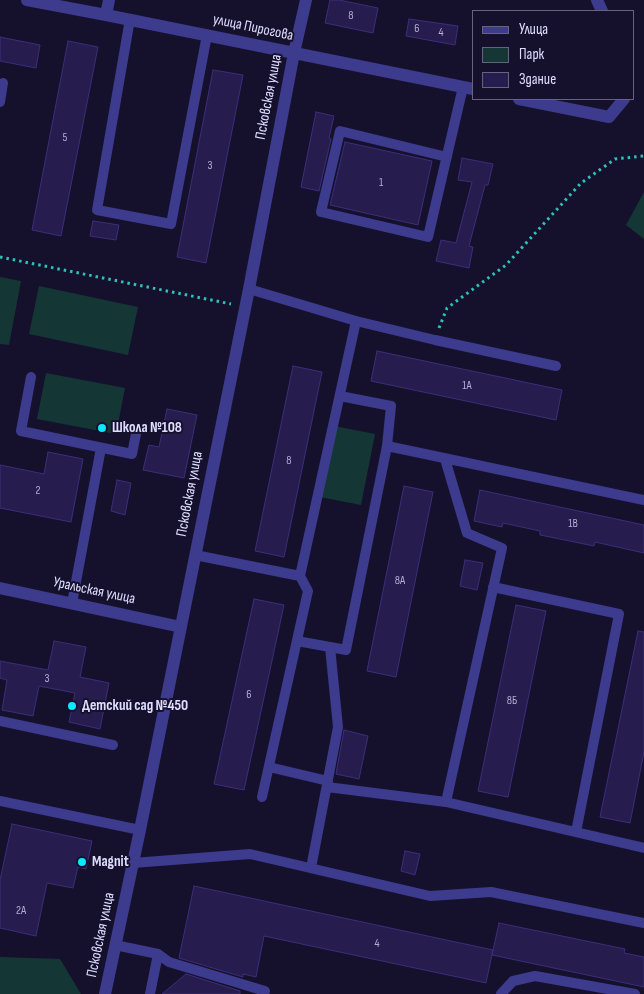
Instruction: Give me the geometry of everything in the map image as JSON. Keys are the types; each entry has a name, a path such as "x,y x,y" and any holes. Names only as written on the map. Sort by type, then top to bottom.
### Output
{"street":[{"name":"улица Пирогова","path":"27,0 130,19 468,88"},
{"path":"106,15 109,0"},
{"name":"Псковская улица","path":"105,994 140,830 306,0"},
{"path":"524,100 609,117 623,100"},
{"name":"Уральская улица","path":"0,588 180,627"}],"lane":[{"path":"130,19 97,210 171,224 207,35"},
{"path":"0,102 4,83"},
{"path":"447,157 340,131 321,212 428,237 447,157 468,88"},
{"path":"249,289 356,321 556,366"},
{"path":"262,797 308,591 300,576 356,321"},
{"path":"31,377 21,431 132,454 136,434"},
{"path":"297,641 346,650 387,446 391,406 340,396"},
{"path":"387,446 644,500"},
{"path":"72,603 101,448"},
{"path":"444,459 467,533 502,548 446,802"},
{"path":"195,556 300,576"},
{"path":"493,587 618,614 576,832"},
{"path":"311,868 338,727 330,647"},
{"path":"0,721 113,745"},
{"path":"269,767 327,784 446,802 644,848"},
{"path":"0,803 140,830"},
{"path":"133,863 250,854 430,896 491,892 644,923"},
{"path":"115,945 158,954 169,962 265,991 264,994"},
{"path":"150,994 158,954"},
{"path":"502,994 513,981 535,976 635,994"}],"path":[{"path":"435,340 447,308 506,265 581,183 615,160 644,156"},
{"path":"0,257 244,307"}],"green space":[{"path":"644,192 644,239 626,225"},
{"path":"0,277 21,281 9,345 0,344"},
{"path":"39,286 138,307 128,355 29,334"},
{"path":"46,373 125,388 116,434 37,419"},
{"path":"334,426 375,434 361,505 320,497"},
{"path":"0,957 60,959 81,994 0,994"}],"building":[{"path":"330,0 378,8 373,33 325,23"},
{"path":"409,19 458,26 455,45 406,36"},
{"path":"0,37 40,45 36,68 0,61"},
{"path":"68,41 98,47 61,236 32,230"},
{"path":"213,70 243,75 206,263 177,257"},
{"path":"316,112 334,116 329,138 331,139 319,191 301,187"},
{"path":"345,142 432,161 418,225 330,205"},
{"path":"462,158 493,164 488,185 485,185 469,246 473,247 469,268 436,261 441,240 456,243 472,182 458,180"},
{"path":"93,221 119,225 116,240 90,236"},
{"path":"377,351 562,390 556,420 371,381"},
{"path":"293,366 322,372 284,557 255,551"},
{"path":"167,409 197,415 184,478 143,470 149,445 159,447"},
{"path":"48,452 83,459 71,522 0,508 0,465 44,474"},
{"path":"117,480 131,483 125,515 111,511"},
{"path":"404,486 433,492 396,677 367,671"},
{"path":"480,490 644,525 644,553 595,542 594,546 540,535 540,531 503,523 502,527 474,521"},
{"path":"465,560 483,563 477,590 460,586"},
{"path":"254,599 284,605 244,790 214,784"},
{"path":"516,605 546,611 508,797 478,791"},
{"path":"638,631 644,632 644,752 630,823 600,817"},
{"path":"54,641 86,647 80,677 109,683 100,729 69,722 75,693 39,686 33,716 2,710 7,680 0,678 0,661 48,670"},
{"path":"344,730 368,736 359,779 336,774"},
{"path":"12,824 92,841 86,869 78,867 73,888 47,883 36,936 0,928 0,880"},
{"path":"405,851 420,854 415,875 401,871"},
{"path":"194,886 493,950 486,983 264,936 256,977 243,974 243,977 179,958"},
{"path":"499,923 625,949 624,953 644,957 644,987 492,955"},
{"path":"186,974 240,991 240,994 162,994"}],"place":[{"name":"Школа №108","path":"102,428"},
{"name":"Детский сад №450","path":"72,706"},
{"name":"Magnit","path":"82,862"}]}
